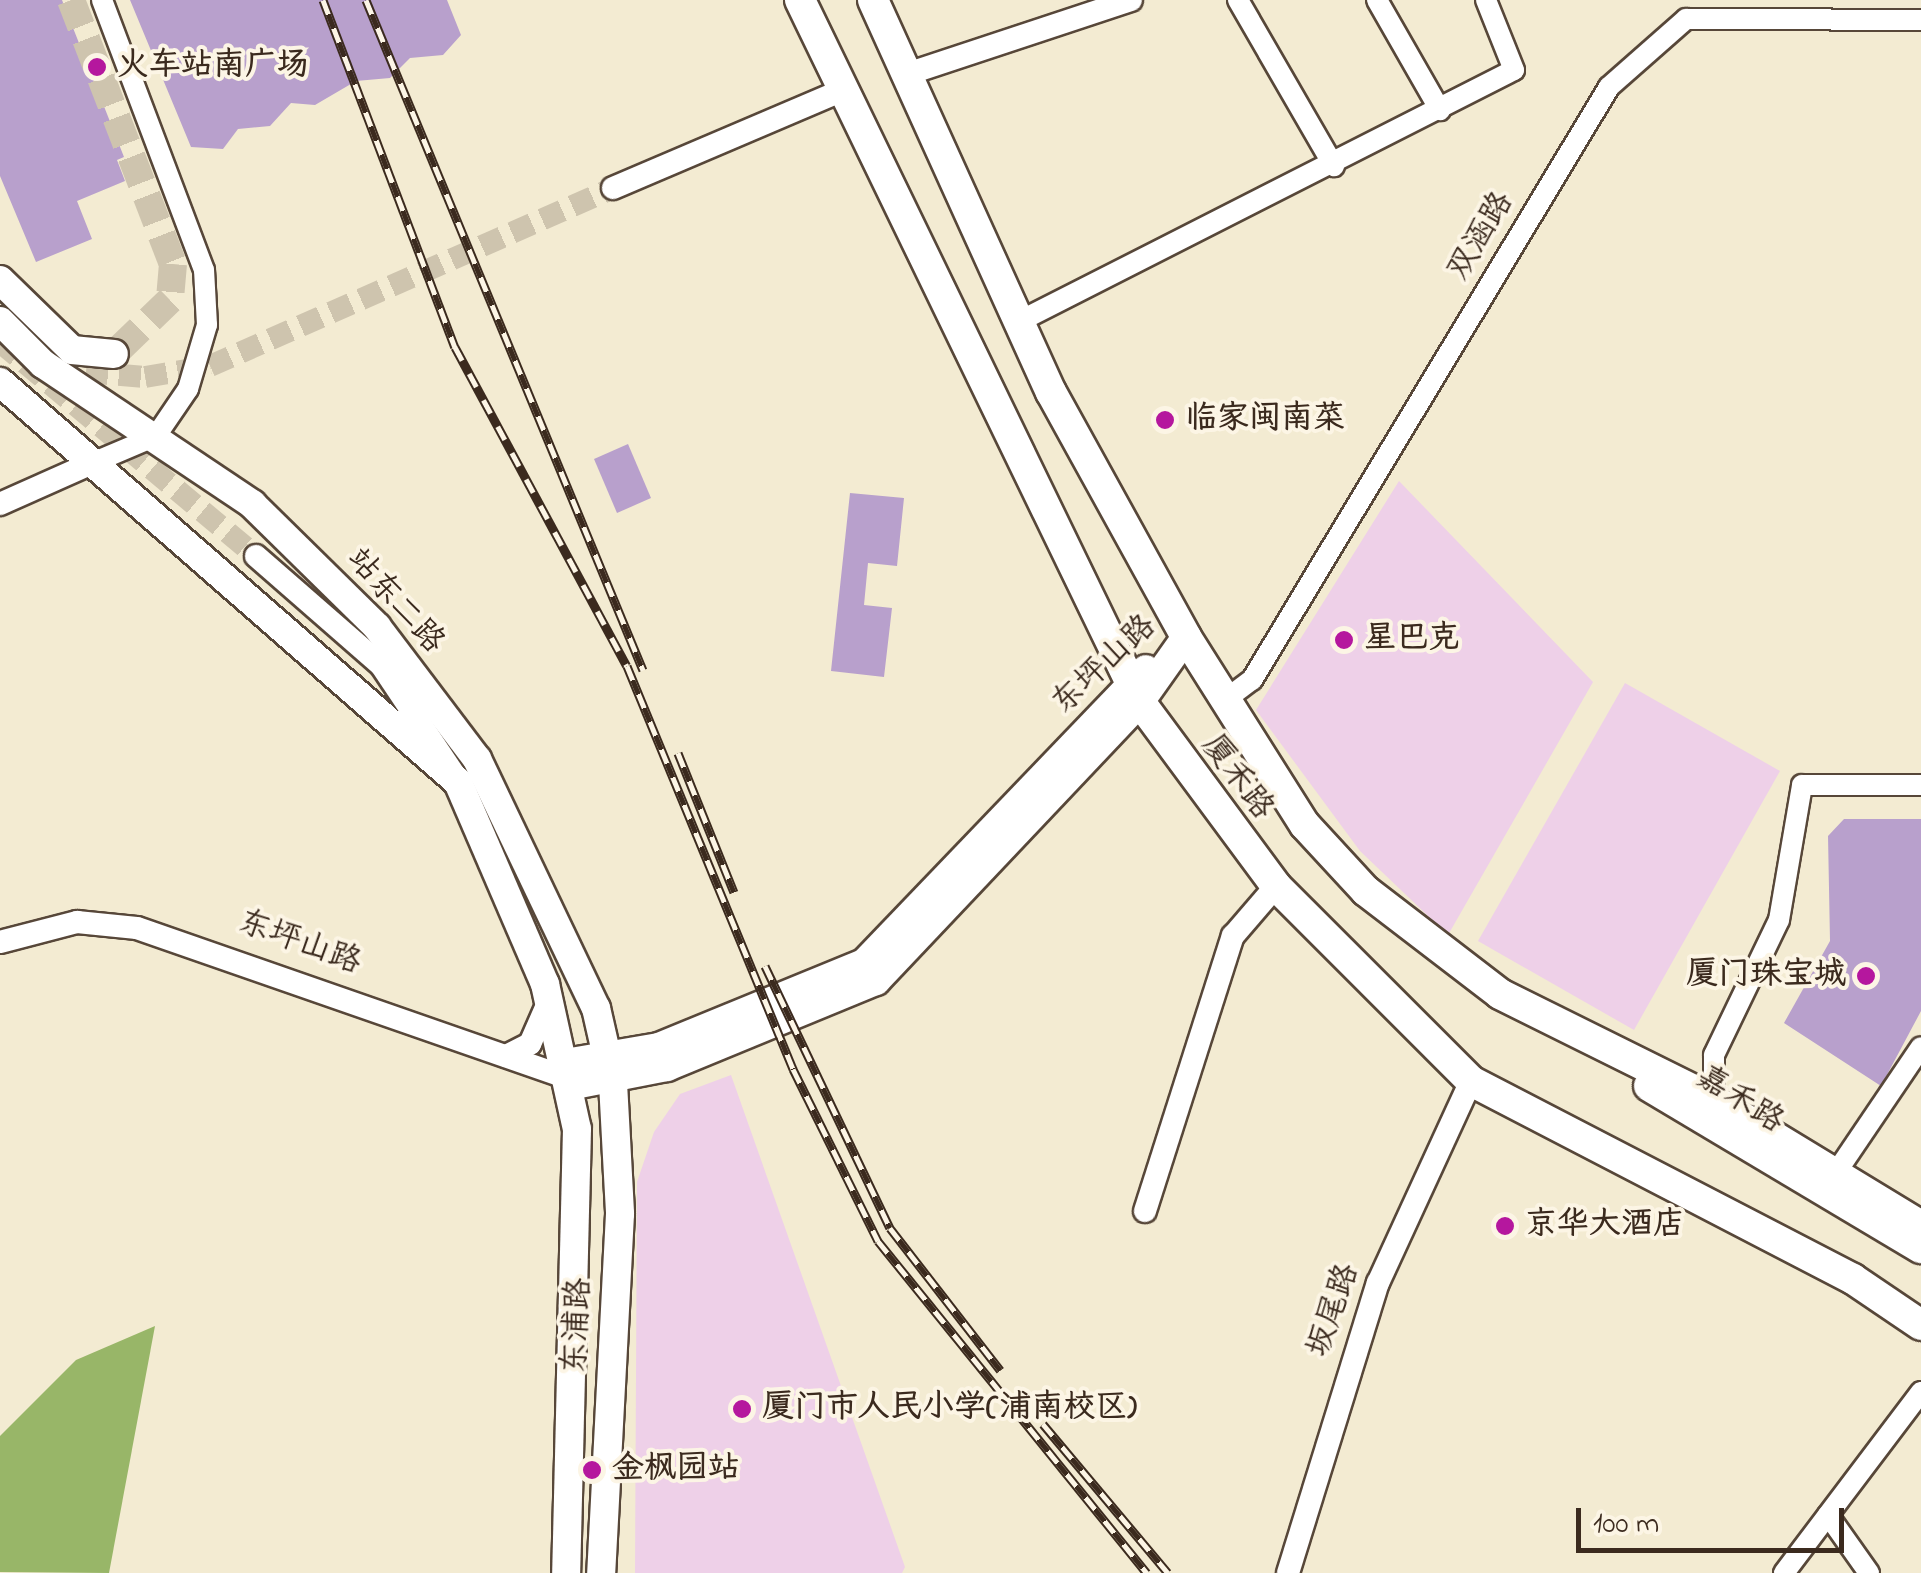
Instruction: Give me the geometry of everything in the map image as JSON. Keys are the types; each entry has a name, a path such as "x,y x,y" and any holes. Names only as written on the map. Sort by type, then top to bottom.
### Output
{"main road":[{"name":"厦禾路","path":"800,0 840,91 1135,692 1276,886 1472,1081 1854,1279 1921,1325"},
{"name":"厦禾路","path":"873,0 1018,322 1186,637 1305,825 1366,891 1524,1006"},
{"path":"0,280 72,350 114,354"},
{"name":"站东二路","path":"0,321 44,364 252,504 377,626 477,759 609,1061"},
{"path":"0,382 458,782"},
{"name":"东坪山路","path":"567,1076 876,982 1186,637"},
{"name":"东浦路","path":"458,782 549,1000 567,1076 582,1177 566,1573"},
{"path":"1524,1006 1714,1100 1921,1226"},
{"name":"嘉禾路","path":"1524,1006 1921,1248"},
{"name":"东浦路","path":"600,1573 620,1214 609,1061"},
{"path":"1854,1279 1921,1316"}],"street":[{"path":"0,504 156,436 188,389 207,325 204,270 102,0"},
{"path":"904,75 1131,0"},
{"path":"1238,0 1334,166"},
{"path":"1377,0 1440,110"},
{"path":"1018,322 1334,166 1514,70 1486,0"},
{"name":"双涵路","path":"1225,700 1252,680 1609,86 1686,18 1921,20"},
{"path":"613,188 840,91"},
{"path":"256,556 381,664 458,782"},
{"path":"1714,1100 1714,1055 1779,920 1802,785 1921,785"},
{"path":"1146,1211 1232,936 1276,886"},
{"name":"东坪山路","path":"0,942 77,922 138,928 567,1076"},
{"path":"506,1056 540,1032 549,1000"},
{"path":"1835,1174 1921,1047"},
{"name":"坂尾路","path":"1288,1573 1378,1282 1472,1081"},
{"path":"1784,1573 1921,1392"},
{"path":"1828,1515 1869,1573"}],"shaded area":[{"path":"1399,481 1593,682 1448,935 1360,851 1256,710"},
{"path":"1625,683 1780,771 1634,1030 1478,941"},
{"name":"厦门市人民小学(浦南校区)","path":"731,1075 905,1567 902,1573 635,1573 637,1182 654,1132 680,1094"}],"green space":[{"path":"155,1326 109,1573 0,1572 0,1436 76,1360"}],"building":[{"path":"0,0 62,0 124,157 117,160 125,181 77,201 92,239 36,262 0,176"},
{"path":"130,0 447,0 461,35 443,55 410,58 390,78 356,81 315,105 291,103 270,126 238,129 223,149 191,147"},
{"path":"628,444 651,498 617,513 594,459"},
{"path":"850,493 904,498 897,566 868,563 864,605 892,608 884,677 831,671"},
{"name":"厦门珠宝城","path":"1844,819 1921,819 1921,1011 1881,1086 1784,1023 1830,941 1828,836"}],"tunnel":[{"path":"71,0 173,264 170,300 114,354"},
{"path":"29,340 86,372 145,377 210,366 613,188"},
{"path":"0,342 256,556"}],"railway":[{"path":"323,0 455,347 627,666 793,1069 878,1241 1147,1573"},
{"path":"366,0 643,670"},
{"path":"678,753 734,892"},
{"path":"765,966 890,1228 1000,1370"},
{"path":"1043,1424 1168,1573"}],"place":[{"name":"火车站南广场","path":"97,67"},
{"name":"临家闽南菜","path":"1165,420"},
{"name":"星巴克","path":"1344,640"},
{"name":"厦门珠宝城","path":"1866,976"},
{"name":"京华大酒店","path":"1505,1226"},
{"name":"厦门市人民小学(浦南校区)","path":"742,1409"},
{"name":"金枫园站","path":"592,1470"}]}
